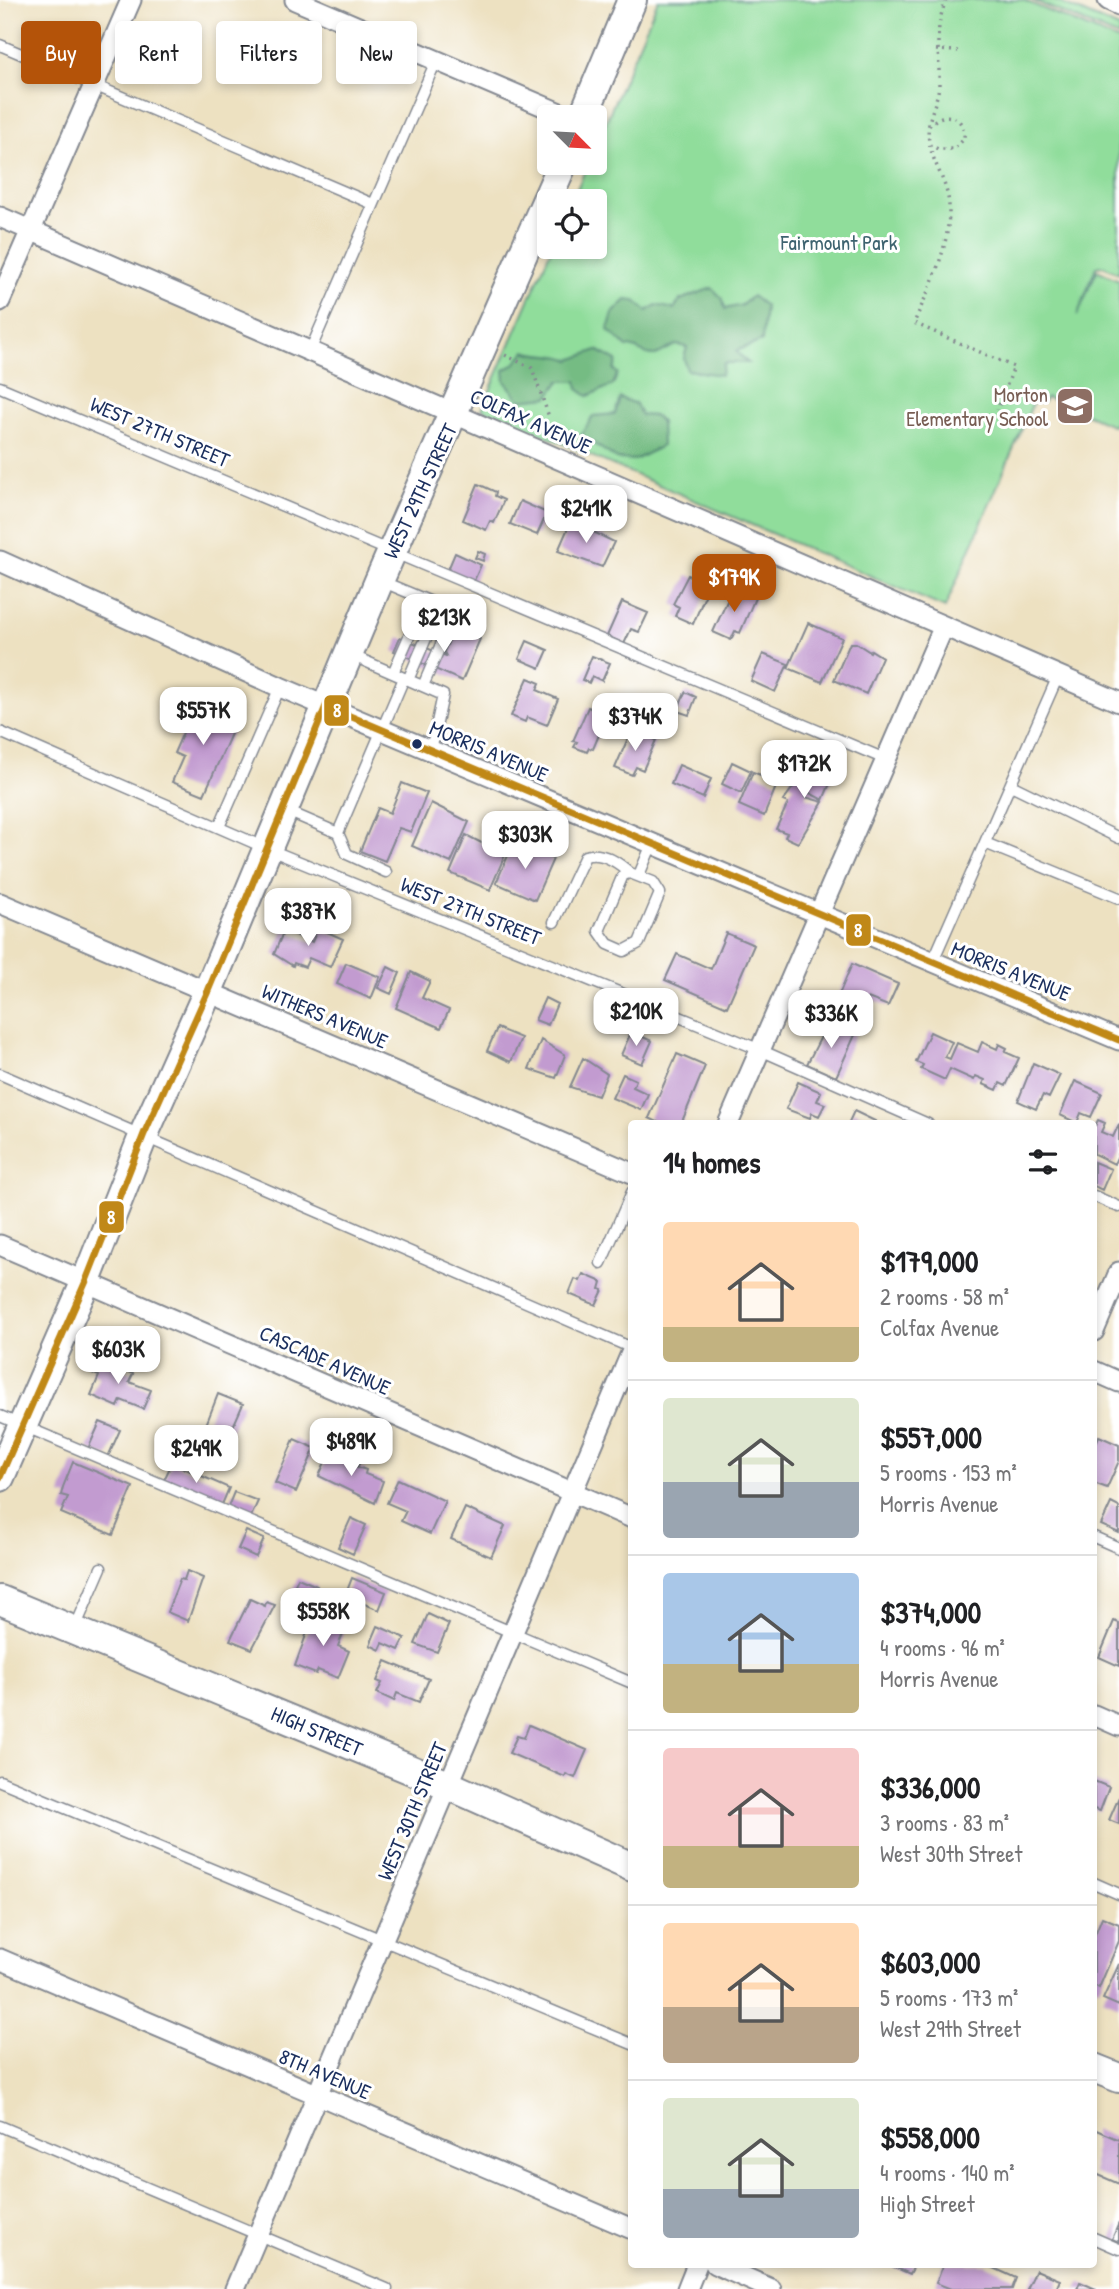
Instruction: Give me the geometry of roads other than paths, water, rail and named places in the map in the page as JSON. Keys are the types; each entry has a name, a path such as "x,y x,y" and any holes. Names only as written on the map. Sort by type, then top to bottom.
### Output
{"street":[{"path":"0,301 131,0"},
{"path":"295,0 540,105"},
{"path":"588,105 632,0"},
{"path":"1108,0 1119,5"},
{"name":"WEST 29TH STREET","path":"0,1477 11,1420 86,1281 144,1134 208,991 379,581 559,175"},
{"name":"COLFAX AVENUE","path":"0,217 456,412 943,628 1119,702"},
{"name":"MORRIS AVENUE","path":"0,561 280,687 1119,1040"},
{"path":"730,1120 758,1049 943,628"},
{"name":"WITHERS AVENUE","path":"0,903 628,1171"},
{"name":"CASCADE AVENUE","path":"0,1245 628,1516"},
{"path":"1097,1324 1119,1272"},
{"name":"WEST 30TH STREET","path":"235,2289 628,1359"},
{"path":"1097,1372 1119,1382"},
{"name":"HIGH STREET","path":"0,1600 448,1785 628,1865"},
{"path":"1097,1716 1119,1726"},
{"name":"8TH AVENUE","path":"0,1959 628,2227"},
{"path":"1097,2069 1119,2078"},
{"path":"687,2289 695,2268"},
{"path":"724,2268 771,2289"}],"lane":[{"path":"0,44 373,204"},
{"path":"310,351 436,61"},
{"name":"WEST 27TH STREET","path":"0,387 886,759"},
{"path":"379,581 455,612 423,686"},
{"path":"393,673 425,600"},
{"path":"386,872 346,854 338,833 440,606"},
{"path":"349,653 443,695 430,750"},
{"path":"932,963 1058,676"},
{"path":"219,827 280,687"},
{"name":"WEST 27TH STREET","path":"0,732 268,849 758,1049 919,1120"},
{"path":"1011,785 1119,838"},
{"path":"284,810 338,833"},
{"path":"985,843 1119,898"},
{"path":"634,874 652,844"},
{"path":"554,922 585,856 592,854 607,857 653,882 660,894 639,943 624,951 608,944 599,931 623,875 634,874"},
{"path":"0,1074 144,1134 628,1348"},
{"path":"1097,1197 1119,1207"},
{"path":"601,1263 628,1201"},
{"path":"11,1420 628,1681"},
{"path":"1097,1538 1119,1548"},
{"path":"74,1630 101,1568"},
{"path":"0,1781 628,2042"},
{"path":"1097,1884 1119,1894"},
{"path":"0,2126 387,2289"},
{"path":"1097,2239 1119,2249"}],"place":[{"name":"Morton Elementary School","path":"1075,406"}],"park label":[{"name":"Fairmount Park","path":"839,242"}]}
